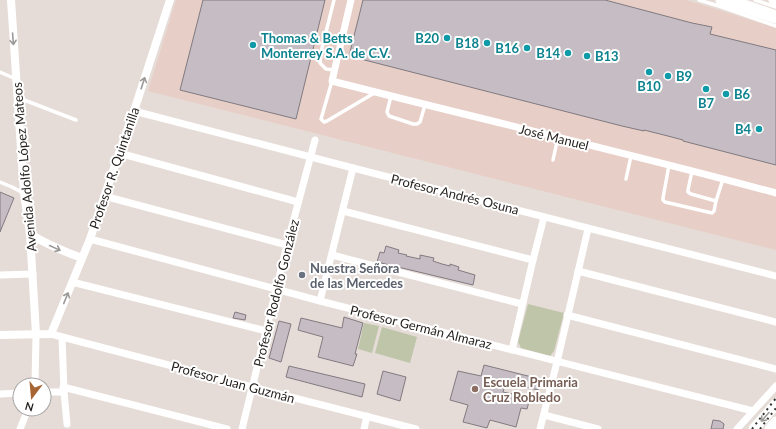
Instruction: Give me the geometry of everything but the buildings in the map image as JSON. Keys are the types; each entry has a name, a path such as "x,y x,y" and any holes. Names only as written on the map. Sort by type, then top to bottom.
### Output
{"main road":[{"path":"721,0 776,18"},
{"path":"754,429 776,404"},
{"path":"770,429 776,422"}],"street":[{"name":"Avenida Adolfo López Mateos","path":"11,0 24,193 30,234 33,274 36,334"},
{"name":"Profesor R. Quintanilla","path":"51,334 90,239 170,0"},
{"path":"332,81 351,0"},
{"name":"José Manuel","path":"332,81 776,193"},
{"name":"Profesor Andrés Osuna","path":"134,111 588,229 776,276"},
{"name":"Profesor Rodolfo González","path":"242,429 298,202 315,140"},
{"path":"118,153 298,202"},
{"path":"320,301 354,168"},
{"path":"104,196 287,246"},
{"path":"343,211 533,260"},
{"path":"512,350 544,217"},
{"path":"540,429 588,229"},
{"path":"30,234 63,252 82,258"},
{"name":"Profesor Germán Almaraz","path":"90,239 320,301 753,411"},
{"path":"332,255 522,304"},
{"path":"578,271 776,322"},
{"path":"1,275 33,274"},
{"path":"72,282 266,331"},
{"path":"567,315 776,369"},
{"path":"35,377 36,334"},
{"path":"0,335 51,334"},
{"name":"Profesor Juan Guzmán","path":"51,334 412,429"},
{"path":"62,337 67,424"},
{"path":"737,429 776,386"},
{"path":"52,391 64,389 227,429"},
{"path":"0,394 12,393"},
{"path":"544,415 598,429"},
{"path":"364,429 367,416"},
{"path":"20,429 25,417"}],"lane":[{"path":"334,0 321,52 320,63 326,69 334,70"},
{"path":"699,0 776,26"},
{"path":"741,0 776,12"},
{"path":"755,0 776,7"},
{"path":"0,72 16,79"},
{"path":"332,81 322,119 324,122 376,92"},
{"path":"392,96 387,112 389,116 413,124 420,122 425,105"},
{"path":"17,98 76,120"},
{"path":"553,160 558,138"},
{"path":"626,179 631,156"},
{"path":"669,165 663,200 665,202 710,214 714,211 723,179"},
{"path":"692,171 688,192 690,194 716,201"},
{"path":"0,182 24,193"}],"shaded area":[{"path":"176,0 686,0 776,28 776,250 148,91"}],"green space":[{"path":"528,304 564,313 554,351 550,356 521,348 518,342"},
{"path":"364,323 379,326 372,353 358,349"},
{"path":"382,327 417,337 410,363 375,353"}],"railway":[{"path":"752,429 776,398"},
{"path":"760,429 776,408"}],"place":[{"name":"B20","path":"447,38"},
{"name":"B18","path":"487,43"},
{"name":"Thomas & Betts Monterrey S.A. de C.V.","path":"253,45"},
{"name":"B16","path":"527,48"},
{"name":"B14","path":"568,53"},
{"name":"B13","path":"587,56"},
{"name":"B10","path":"649,72"},
{"name":"B9","path":"668,76"},
{"name":"B7","path":"706,89"},
{"name":"B6","path":"726,94"},
{"name":"B4","path":"759,129"},
{"name":"Nuestra Señora de las Mercedes","path":"302,275"},
{"name":"Escuela Primaria Cruz Robledo","path":"475,389"}]}
